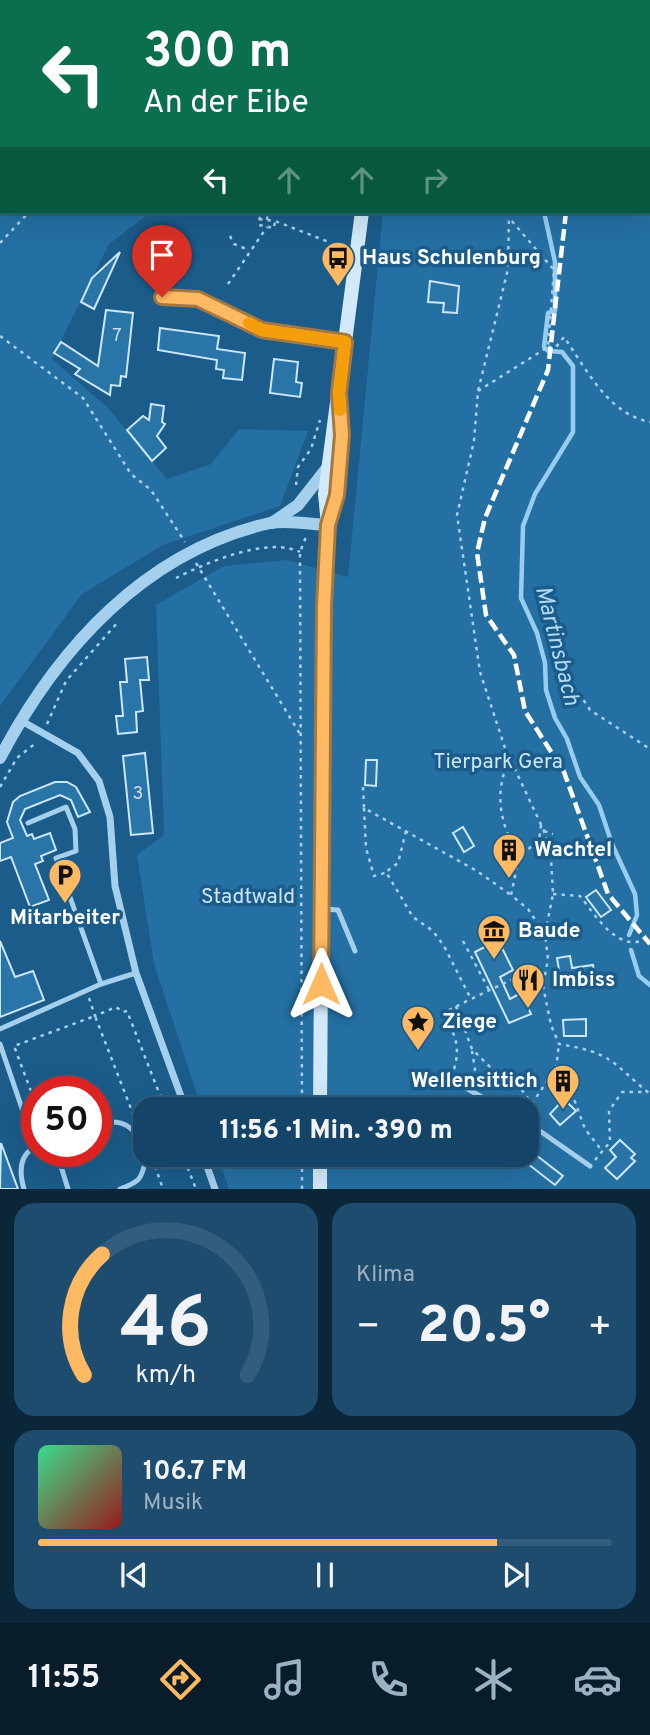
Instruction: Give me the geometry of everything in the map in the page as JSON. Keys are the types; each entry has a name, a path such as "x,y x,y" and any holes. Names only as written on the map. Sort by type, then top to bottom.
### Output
{"main road":[{"path":"320,1097 324,606 328,525 325,494 362,214"},
{"path":"328,525 337,495 342,435 339,393"},
{"path":"320,1167 320,1189"}],"street":[{"path":"162,297 198,299 262,330 345,342"},
{"path":"0,758 20,720 53,671 106,610 161,568 191,552 272,523 305,497 327,468"},
{"path":"272,523 328,525"},
{"path":"20,720 78,753 99,781 110,817 116,887 136,973 181,1097"},
{"path":"207,1167 215,1189"}],"lane":[{"path":"29,823 66,807 75,829 76,851 56,858 101,984"},
{"path":"321,909 338,910 355,951"},
{"path":"0,1029 101,984 136,973"},
{"path":"0,1044 21,1106"},
{"path":"448,1078 483,1097"},
{"path":"112,1121 116,1120 133,1130"},
{"path":"539,1130 590,1166"},
{"path":"21,1167 24,1189"},
{"path":"61,1167 68,1189"},
{"path":"120,1189 140,1180 145,1167"}],"path":[{"path":"0,243 27,214"},
{"path":"258,214 259,225 274,228 275,221"},
{"path":"267,220 268,214"},
{"path":"509,214 508,269 478,391 474,441 457,515 480,672 510,758 544,831 551,859 553,894 545,934 548,959 543,986 551,1025 559,1044 557,1090 574,1099 585,1129 602,1151"},
{"path":"509,218 554,270 552,312 546,349"},
{"path":"260,219 275,221 329,242"},
{"path":"228,284 267,227"},
{"path":"230,236 234,244 250,251"},
{"path":"0,336 83,398 131,474 151,490 302,737"},
{"path":"478,391 546,349 556,347 564,337 607,399 631,418 650,422"},
{"path":"305,497 298,491 296,473 311,449 321,414"},
{"path":"302,1097 300,552 308,524"},
{"path":"167,582 198,567 248,551 286,548 300,552"},
{"path":"0,787 17,758 37,743 66,681 123,617"},
{"path":"579,693 590,710 650,750"},
{"path":"510,758 500,779 500,802 508,838 519,857"},
{"path":"363,788 366,848 374,876 386,873 398,863 406,831"},
{"path":"364,808 477,871 512,895 528,909 545,934"},
{"path":"512,895 519,857 538,840 541,825"},
{"path":"544,831 553,834"},
{"path":"386,873 413,917 433,931 444,946 471,999"},
{"path":"553,894 580,896 611,933 630,943 641,943 650,936"},
{"path":"463,940 489,990"},
{"path":"448,1078 455,1066 457,1047 453,1029 441,1014 513,979 524,985 543,986"},
{"path":"87,991 133,1114"},
{"path":"456,1006 472,1049 475,1069 467,1088"},
{"path":"25,1076 14,1046 116,1007 123,1012 127,1011 160,1097"},
{"path":"559,1044 590,1049 616,1062 648,1093"},
{"path":"472,1049 493,1070 519,1086 526,1097"},
{"path":"536,1097 556,1068"},
{"path":"590,1166 610,1142 609,1111 622,1093 648,1093"},
{"path":"155,1167 163,1189"},
{"path":"187,1167 196,1189"},
{"path":"302,1167 302,1189"}],"green space":[{"path":"0,214 148,214 109,244 52,359 108,408 167,479 211,464 239,429 308,431 280,506 163,545 82,594 0,706"},
{"name":"Tierpark Gera","path":"383,214 650,214 650,1189 229,1189 221,1167 539,1167 539,1097 198,1097 154,964 137,855 164,835 156,605 224,566 287,560 348,577"}],"building":[{"path":"120,252 94,309 81,302 92,278"},
{"path":"430,281 459,286 457,313 443,312 444,303 428,302"},
{"path":"106,310 133,313 126,377 121,376 120,386 111,385 110,395 75,374 80,369 54,353 61,342 98,366"},
{"path":"160,328 219,336 217,349 245,353 242,380 223,378 224,370 216,369 217,360 158,350"},
{"path":"274,359 298,362 296,382 302,383 300,397 270,393"},
{"path":"151,404 164,406 162,422 165,424 157,436 166,448 152,461 127,430 143,416 149,420"},
{"path":"147,657 149,680 140,680 143,711 136,712 137,732 118,734 116,716 123,716 120,682 127,682 125,659"},
{"path":"145,753 153,833 131,835 123,756"},
{"path":"366,760 377,760 376,786 365,785"},
{"path":"55,782 67,782 76,787 90,812 78,817 71,800 60,795 25,809 20,820 27,836 32,834 34,839 50,833 56,850 41,856 43,861 35,864 49,900 30,907 11,857 0,861 0,843 13,838 7,822 13,802 20,796"},
{"path":"463,827 474,846 464,852 453,833"},
{"path":"596,890 611,910 601,917 586,897"},
{"path":"498,940 513,970 500,977 510,999 521,993 531,1014 509,1023 475,952"},
{"path":"0,941 15,977 33,971 44,1000 0,1017"},
{"path":"570,956 572,968 593,965 595,980 562,988 557,958"},
{"path":"586,1019 586,1036 564,1036 563,1020"},
{"name":"Wellensittich","path":"564,1099 576,1111 560,1125 550,1114"},
{"path":"620,1140 635,1154 631,1158 635,1161 617,1179 605,1168 616,1157 610,1150"},
{"path":"1,1143 18,1189 0,1189"},
{"path":"539,1157 563,1176 555,1185 532,1167 539,1167"}],"waterway":[{"name":"Martinsbach","path":"544,214 555,262 555,311 548,313 544,347 548,351 562,352 573,366 573,432 535,494 523,526 521,598 537,633 545,663 546,690 555,718 567,739 580,777 599,805 612,844 635,894 637,915 629,935"},
{"name":"Martinsbach","path":"631,950 639,976 650,985"}],"railway":[{"path":"566,214 548,370 485,518 477,553 486,615 514,655 525,711 564,772 608,894 650,944"}],"slow traffic":[{"path":"249,323 262,330 345,342 339,393 340,410"}],"place":[{"name":"Haus Schulenburg","path":"338,288"},
{"name":"Wachtel","path":"509,880"},
{"name":"Mitarbeiter","path":"65,905"},
{"name":"Baude","path":"494,961"},
{"name":"Imbiss","path":"528,1010"},
{"name":"Ziege","path":"418,1052"},
{"name":"Wellensittich","path":"563,1111"}],"route":[{"path":"162,297 198,299 262,330 345,342 339,393 342,435 337,495 328,525 324,606 321,984"}],"park label":[{"name":"Stadtwald","path":"248,897"}]}
